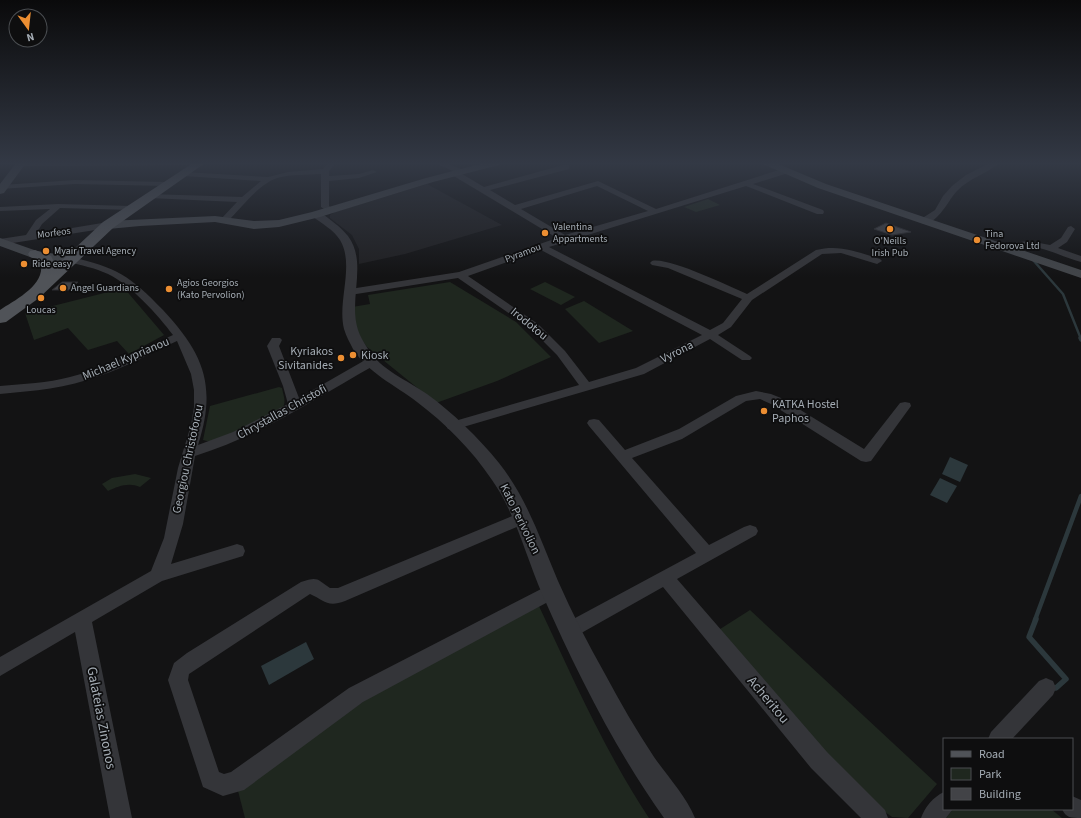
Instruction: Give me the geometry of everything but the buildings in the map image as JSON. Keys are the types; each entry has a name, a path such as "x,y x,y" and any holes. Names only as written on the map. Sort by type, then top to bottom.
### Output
{"main road":[{"path":"0,318 42,287 111,224 142,201"},
{"path":"111,224 225,219 259,225 274,224 360,201"},
{"path":"870,201 1081,267"},
{"path":"876,201 1081,274"},
{"path":"0,242 46,259 49,267 42,287"},
{"path":"35,254 70,260"}],"street":[{"path":"225,219 244,201"},
{"path":"322,212 325,207 325,201"},
{"path":"502,201 564,238"},
{"path":"514,208 537,201"},
{"path":"634,201 654,211"},
{"name":"Pyramou","path":"350,292 460,275 478,270 564,238 688,201"},
{"path":"792,201 820,212"},
{"path":"927,219 938,212 944,201"},
{"path":"0,208 58,206 132,208"},
{"path":"30,236 39,222 58,206"},
{"name":"Kato Perivolion","path":"322,212 347,241 350,253 350,292 348,312 355,339 371,362 423,398 480,452 499,477 522,518 570,630 618,725 656,785 681,818"},
{"name":"Morfeos","path":"0,242 111,224"},
{"path":"1050,249 1064,240 1071,229"},
{"path":"1014,245 1028,243 1081,260"},
{"path":"541,246 711,335 746,358"},
{"name":"Vyrona","path":"453,426 640,371 728,325 748,298 818,252 825,250 840,250 877,261"},
{"name":"Georgiou Christoforou","path":"70,260 104,268 124,279 138,291 180,336 195,368 200,384 200,415 164,566 157,576"},
{"path":"655,263 671,266 748,298"},
{"name":"Irodotou","path":"460,275 534,326 561,352 586,386"},
{"name":"Michael Kyprianou","path":"0,390 53,384 82,378 116,365 180,336"},
{"path":"276,340 273,346 289,386 295,407"},
{"name":"Chrystallas Christofi","path":"190,453 214,446 239,436 295,407 371,362"},
{"path":"624,456 685,432 748,396 759,395 776,401 866,456 905,406"},
{"path":"594,423 708,554"},
{"path":"522,518 339,596 330,597 322,593 316,586 307,587 194,659 181,669 178,680 211,779 223,785 236,782 356,695 552,591"},
{"path":"570,630 750,530"},
{"path":"0,667 82,618 157,576 237,551"},
{"name":"Acheritou","path":"665,578 819,760 877,818"},
{"name":"Galateias Zinonos","path":"82,618 121,818"},
{"path":"999,738 1046,688"},
{"path":"932,818 943,804"}],"shaded area":[{"path":"371,201 458,201 502,225 405,254 359,264 359,249 352,235 330,218 330,215 335,212"},
{"path":"950,457 968,465 960,482 942,474"},
{"path":"940,478 957,486 947,503 930,495"},
{"path":"306,642 314,659 269,685 261,666"}],"green space":[{"path":"701,201 712,201 720,205 696,212 684,207"},
{"path":"450,282 516,322 551,357 497,381 436,403 367,347 357,333 352,307 370,304 368,295"},
{"path":"545,282 575,297 561,305 530,289"},
{"path":"124,288 164,335 129,354 117,341 88,350 68,328 34,340 25,313"},
{"path":"584,301 633,331 599,343 565,309"},
{"path":"279,387 282,388 284,404 278,413 211,442 203,440 210,406"},
{"path":"135,474 151,478 140,487 124,485 108,491 102,484 112,478"},
{"path":"537,602 576,685 617,766 649,818 245,818 237,787 379,691"},
{"path":"750,610 937,784 908,818 892,817 867,799 717,631"},
{"path":"952,810 1052,810 1062,818 946,818"}],"waterway":[{"path":"1033,260 1063,294 1081,339"},
{"path":"1035,620 1081,496"},
{"path":"1036,619 1029,637 1066,679 1056,688 1051,688"}],"place":[{"name":"O'Neills Irish Pub","path":"890,229"},
{"name":"Valentina Appartments","path":"545,233"},
{"name":"Tina Fedorova Ltd","path":"977,240"},
{"name":"Myair Travel Agency","path":"46,251"},
{"name":"Ride easy","path":"24,264"},
{"name":"Angel Guardians","path":"63,288"},
{"name":"Agios Georgios (Kato Pervolion)","path":"169,289"},
{"name":"Loucas","path":"41,298"},
{"name":"Kiosk","path":"353,355"},
{"name":"Kyriakos Sivitanides","path":"341,358"},
{"name":"KATKA Hostel Paphos","path":"764,411"}]}
